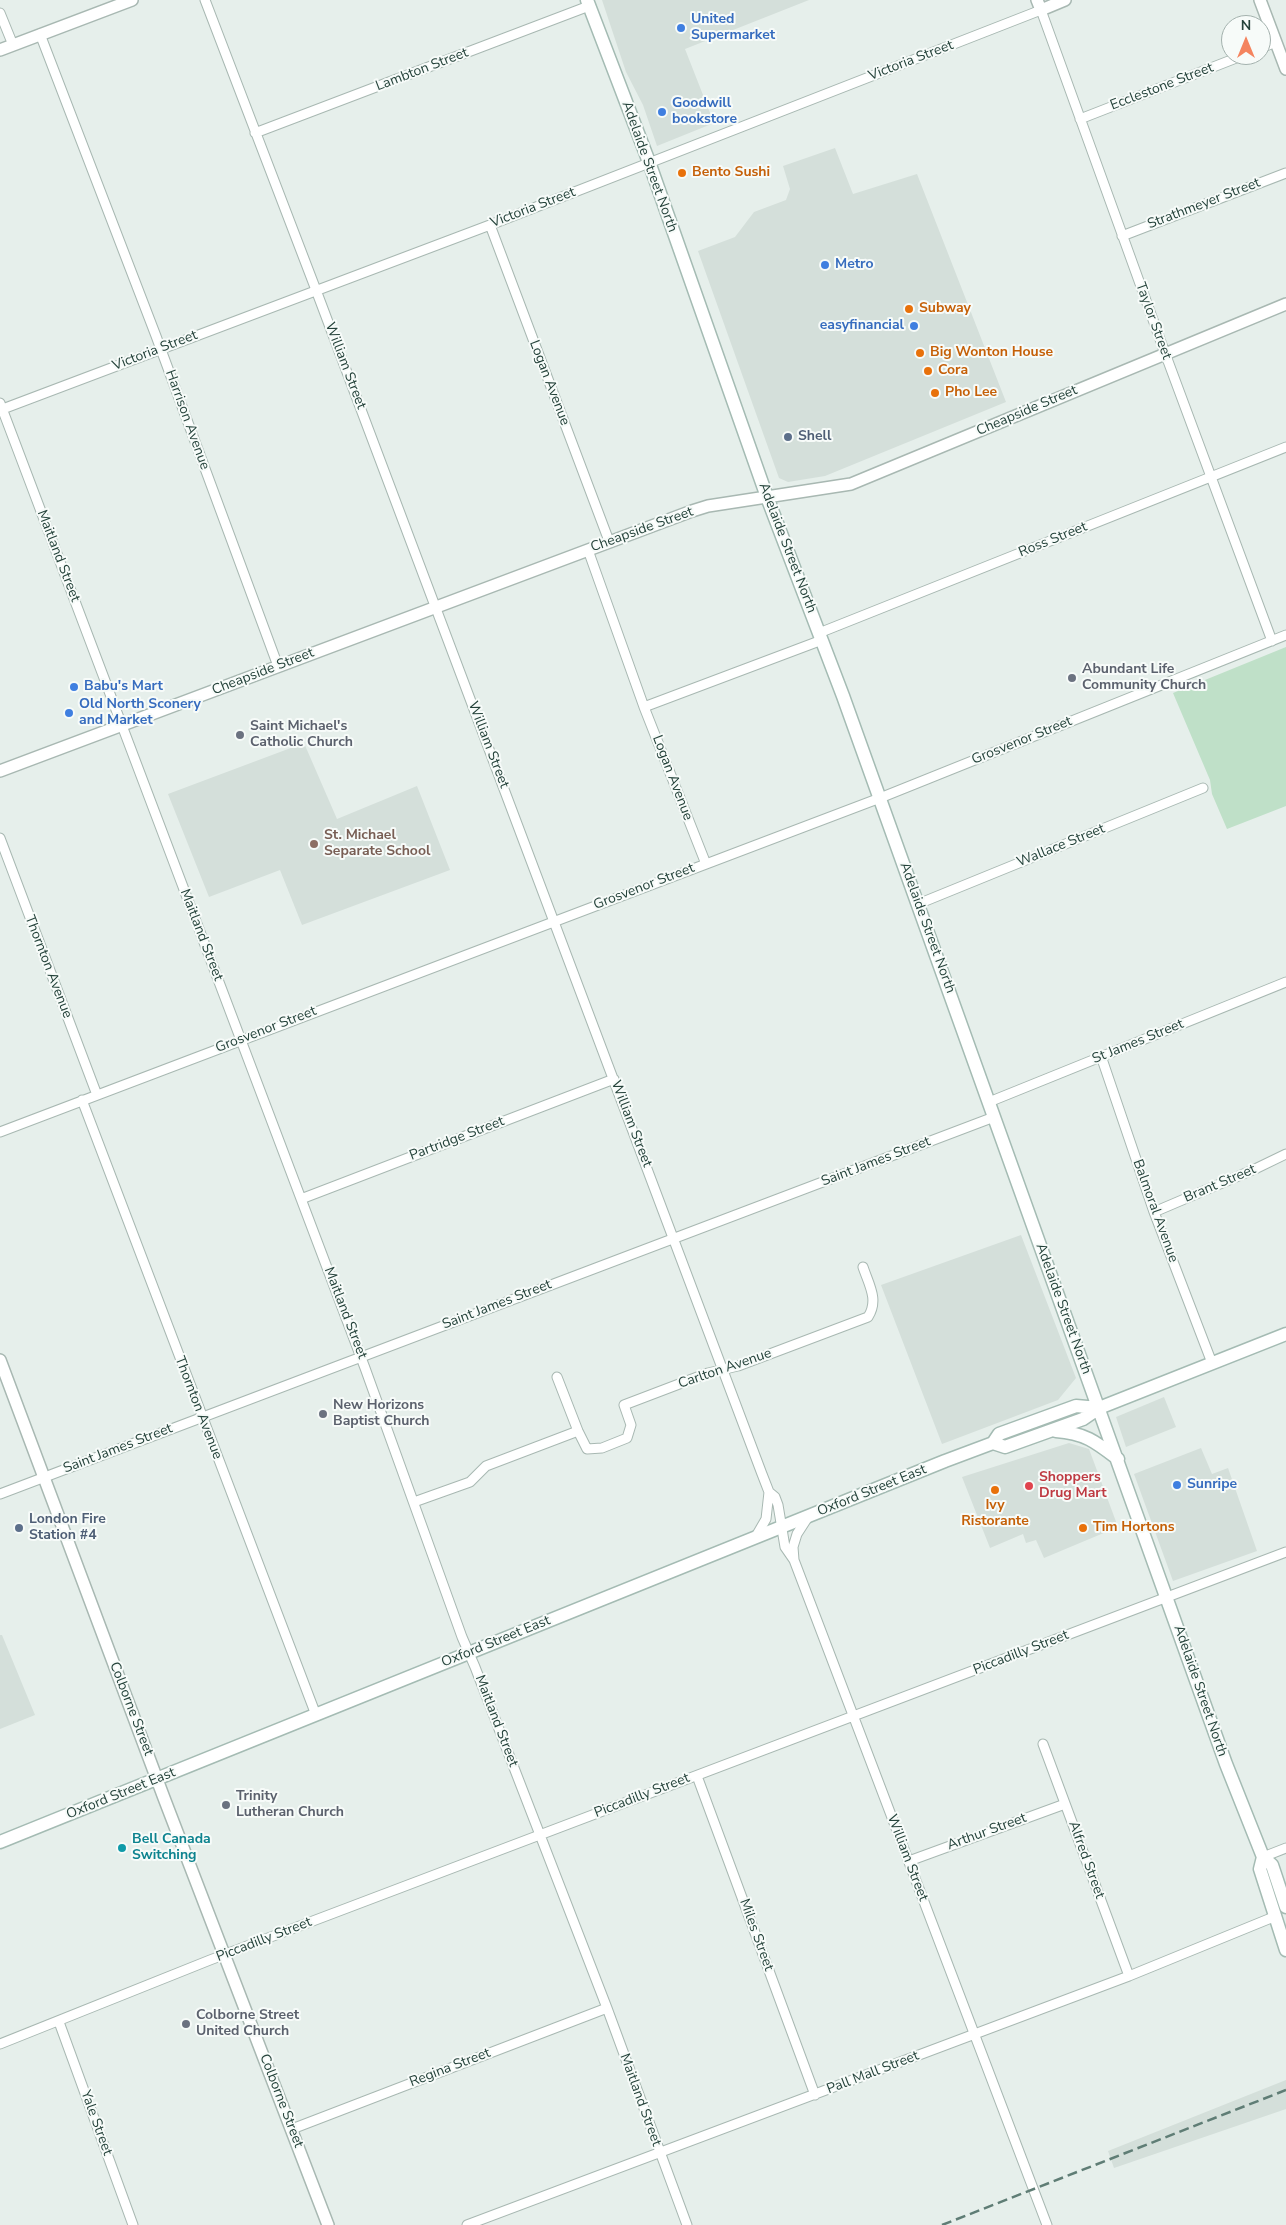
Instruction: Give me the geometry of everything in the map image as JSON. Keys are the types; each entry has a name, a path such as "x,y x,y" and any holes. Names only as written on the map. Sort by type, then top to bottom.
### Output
{"main road":[{"name":"Adelaide Street North","path":"588,3 649,162 768,497 880,798 1226,1764 1263,1858 1272,1865 1286,1907"},
{"name":"Oxford Street East","path":"993,1443 1005,1447 1083,1419 1099,1408 1286,1334"},
{"name":"Oxford Street East","path":"0,1842 993,1443 999,1434 1076,1406 1099,1408"},
{"path":"1050,1431 1068,1431 1085,1436 1118,1460"},
{"name":"Adelaide Street North","path":"1263,1858 1260,1869 1286,1950"}],"street":[{"path":"0,50 132,0"},
{"name":"William Street","path":"205,0 769,1492 766,1519 755,1538"},
{"name":"Victoria Street","path":"1,407 490,225 1039,5 1065,0"},
{"path":"1260,0 1286,69"},
{"name":"Lambton Street","path":"255,133 588,3"},
{"name":"Taylor Street","path":"1039,5 1210,477 1272,641"},
{"path":"0,13 13,45"},
{"name":"Harrison Avenue","path":"40,34 160,348 278,666"},
{"path":"1271,44 1276,42"},
{"name":"Ecclestone Street","path":"1080,119 1221,64"},
{"name":"Strathmeyer Street","path":"1122,236 1286,173"},
{"name":"Logan Avenue","path":"490,225 609,542"},
{"name":"Cheapside Street","path":"0,772 708,506 850,484 1286,304"},
{"name":"Maitland Street","path":"1,407 361,1356 469,1653 607,2008 687,2225"},
{"name":"Ross Street","path":"644,707 1286,447"},
{"name":"Logan Avenue","path":"588,550 644,707 706,864"},
{"name":"Grosvenor Street","path":"0,1132 880,798 1286,635"},
{"name":"Wallace Street","path":"918,904 1203,788"},
{"name":"Thornton Avenue","path":"0,838 97,1095"},
{"name":"St James Street","path":"989,1102 1286,982"},
{"name":"Balmoral Avenue","path":"1101,1056 1154,1212 1212,1363"},
{"name":"Partridge Street","path":"301,1199 614,1079"},
{"name":"Thornton Avenue","path":"82,1100 316,1715"},
{"name":"Saint James Street","path":"0,1494 994,1117"},
{"name":"Brant Street","path":"1154,1212 1256,1169 1286,1154"},
{"name":"Carlton Avenue","path":"557,1377 578,1431 588,1449 602,1448 628,1438 631,1425 624,1404 724,1369 738,1366 868,1317 873,1310 874,1298 863,1268"},
{"name":"Colborne Street","path":"0,1360 157,1779 328,2225"},
{"path":"414,1502 470,1482 486,1466 578,1431"},
{"name":"William Street","path":"769,1492 775,1497 778,1505 785,1547 794,1560 1048,2225"},
{"path":"794,1560 793,1547 797,1534 808,1517"},
{"name":"Piccadilly Street","path":"0,2044 225,1954 1286,1552"},
{"name":"Alfred Street","path":"1043,1744 1129,1976"},
{"name":"Miles Street","path":"697,1776 815,2095"},
{"name":"Arthur Street","path":"909,1861 1065,1804"},
{"path":"1263,1858 1286,1848"},
{"name":"Pall Mall Street","path":"467,2225 1129,1976 1276,1916"},
{"name":"Regina Street","path":"292,2129 607,2008"},
{"name":"Yale Street","path":"59,2022 133,2225"}],"shaded area":[{"path":"602,0 809,0 685,49 714,123 657,146 643,105 626,72"},
{"path":"835,148 853,194 917,174 1006,402 825,476 788,482 779,478 698,251 735,237 754,212 786,200 790,189 783,166"},
{"name":"St. Michael Separate School","path":"304,743 337,819 417,786 450,870 302,925 280,870 209,897 168,794"},
{"path":"1021,1235 1076,1378 1058,1400 942,1444 881,1285"},
{"path":"1164,1397 1176,1427 1126,1447 1116,1417"},
{"path":"1069,1443 1089,1449 1118,1527 1044,1558 1036,1540 1026,1543 1023,1534 990,1548 962,1477"},
{"path":"1201,1448 1212,1474 1228,1468 1257,1551 1173,1581 1134,1474"},
{"path":"0,1635 2,1635 35,1715 0,1729"},
{"path":"1286,2080 1286,2109 1114,2168 1108,2151"}],"green space":[{"path":"1286,647 1286,806 1227,829 1212,794 1210,780 1173,693"}],"railway":[{"path":"942,2225 1286,2090"}],"place":[{"name":"United Supermarket","path":"681,28"},
{"name":"Goodwill bookstore","path":"662,112"},
{"name":"Bento Sushi","path":"682,173"},
{"name":"Metro","path":"825,265"},
{"name":"Subway","path":"909,309"},
{"name":"easyfinancial","path":"914,326"},
{"name":"Big Wonton House","path":"920,353"},
{"name":"Cora","path":"928,371"},
{"name":"Pho Lee","path":"935,393"},
{"name":"Shell","path":"788,437"},
{"name":"Abundant Life Community Church","path":"1072,678"},
{"name":"Babu's Mart","path":"74,687"},
{"name":"Old North Sconery and Market","path":"69,713"},
{"name":"Saint Michael's Catholic Church","path":"240,735"},
{"name":"St. Michael Separate School","path":"314,844"},
{"name":"New Horizons Baptist Church","path":"323,1414"},
{"name":"Sunripe","path":"1177,1485"},
{"name":"Shoppers Drug Mart","path":"1029,1486"},
{"name":"Ivy Ristorante","path":"995,1490"},
{"name":"London Fire Station #4","path":"19,1528"},
{"name":"Tim Hortons","path":"1083,1528"},
{"name":"Trinity Lutheran Church","path":"226,1805"},
{"name":"Bell Canada Switching","path":"122,1848"},
{"name":"Colborne Street United Church","path":"186,2024"}]}
